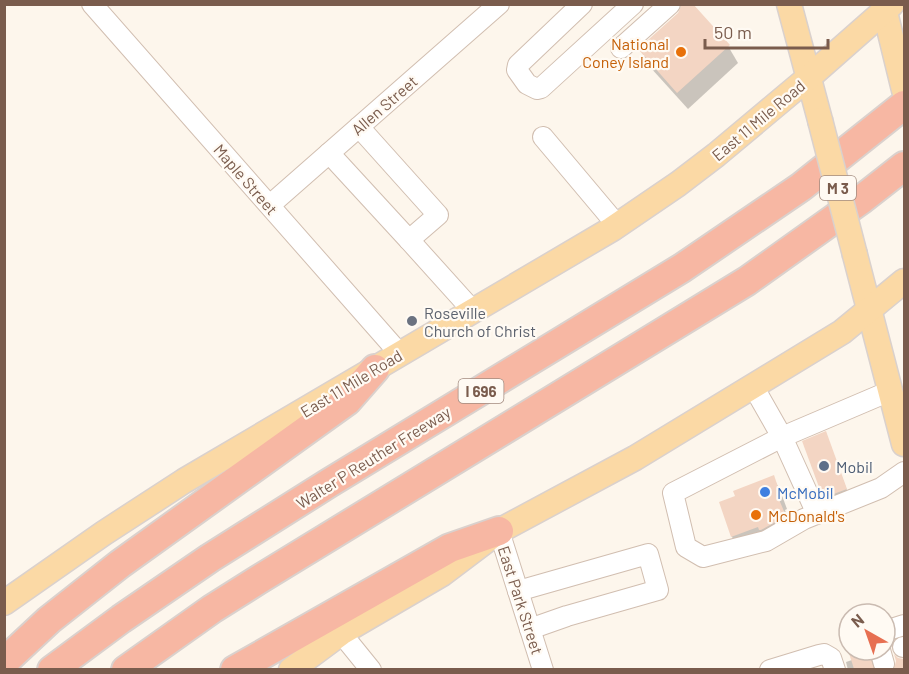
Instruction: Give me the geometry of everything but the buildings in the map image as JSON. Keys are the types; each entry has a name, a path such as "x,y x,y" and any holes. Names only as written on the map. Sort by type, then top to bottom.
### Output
{"highway":[{"name":"Walter P Reuther Freeway","path":"52,669 121,618 210,558 682,268 801,187 904,105"},
{"name":"I 696","path":"126,669 258,580 747,281 854,206 904,166"},
{"path":"4,662 49,620 120,564 348,401 375,369"},
{"path":"235,669 450,548 499,531"}],"main road":[{"name":"M 3","path":"789,4 904,444"},
{"name":"East 11 Mile Road","path":"4,603 104,533 184,481 617,225 678,184 808,78 887,7"},
{"path":"887,7 904,90"},
{"path":"291,669 341,633 442,574 499,531 635,458 842,332 904,281"}],"street":[{"name":"Maple Street","path":"93,4 400,354"},
{"name":"Allen Street","path":"270,205 499,4"},
{"path":"582,4 518,65 517,70 527,84 537,89 541,88 633,4"},
{"path":"621,48 670,4"},
{"path":"359,127 438,215 409,240"},
{"path":"543,137 617,225"},
{"path":"329,153 473,311"},
{"path":"753,387 782,437 817,514"},
{"path":"890,391 782,437 672,493 686,547 703,557 766,541 804,519 881,488 904,472"},
{"name":"East Park Street","path":"499,531 543,669"},
{"path":"519,591 648,554 658,590 530,628"},
{"path":"341,633 371,669"},
{"path":"770,669 824,654 831,658 835,669"}],"place":[{"name":"National Coney Island","path":"681,52"},
{"name":"Roseville Church of Christ","path":"412,321"},
{"name":"Mobil","path":"824,466"},
{"name":"McMobil","path":"765,492"},
{"name":"McDonald's","path":"756,515"}]}
